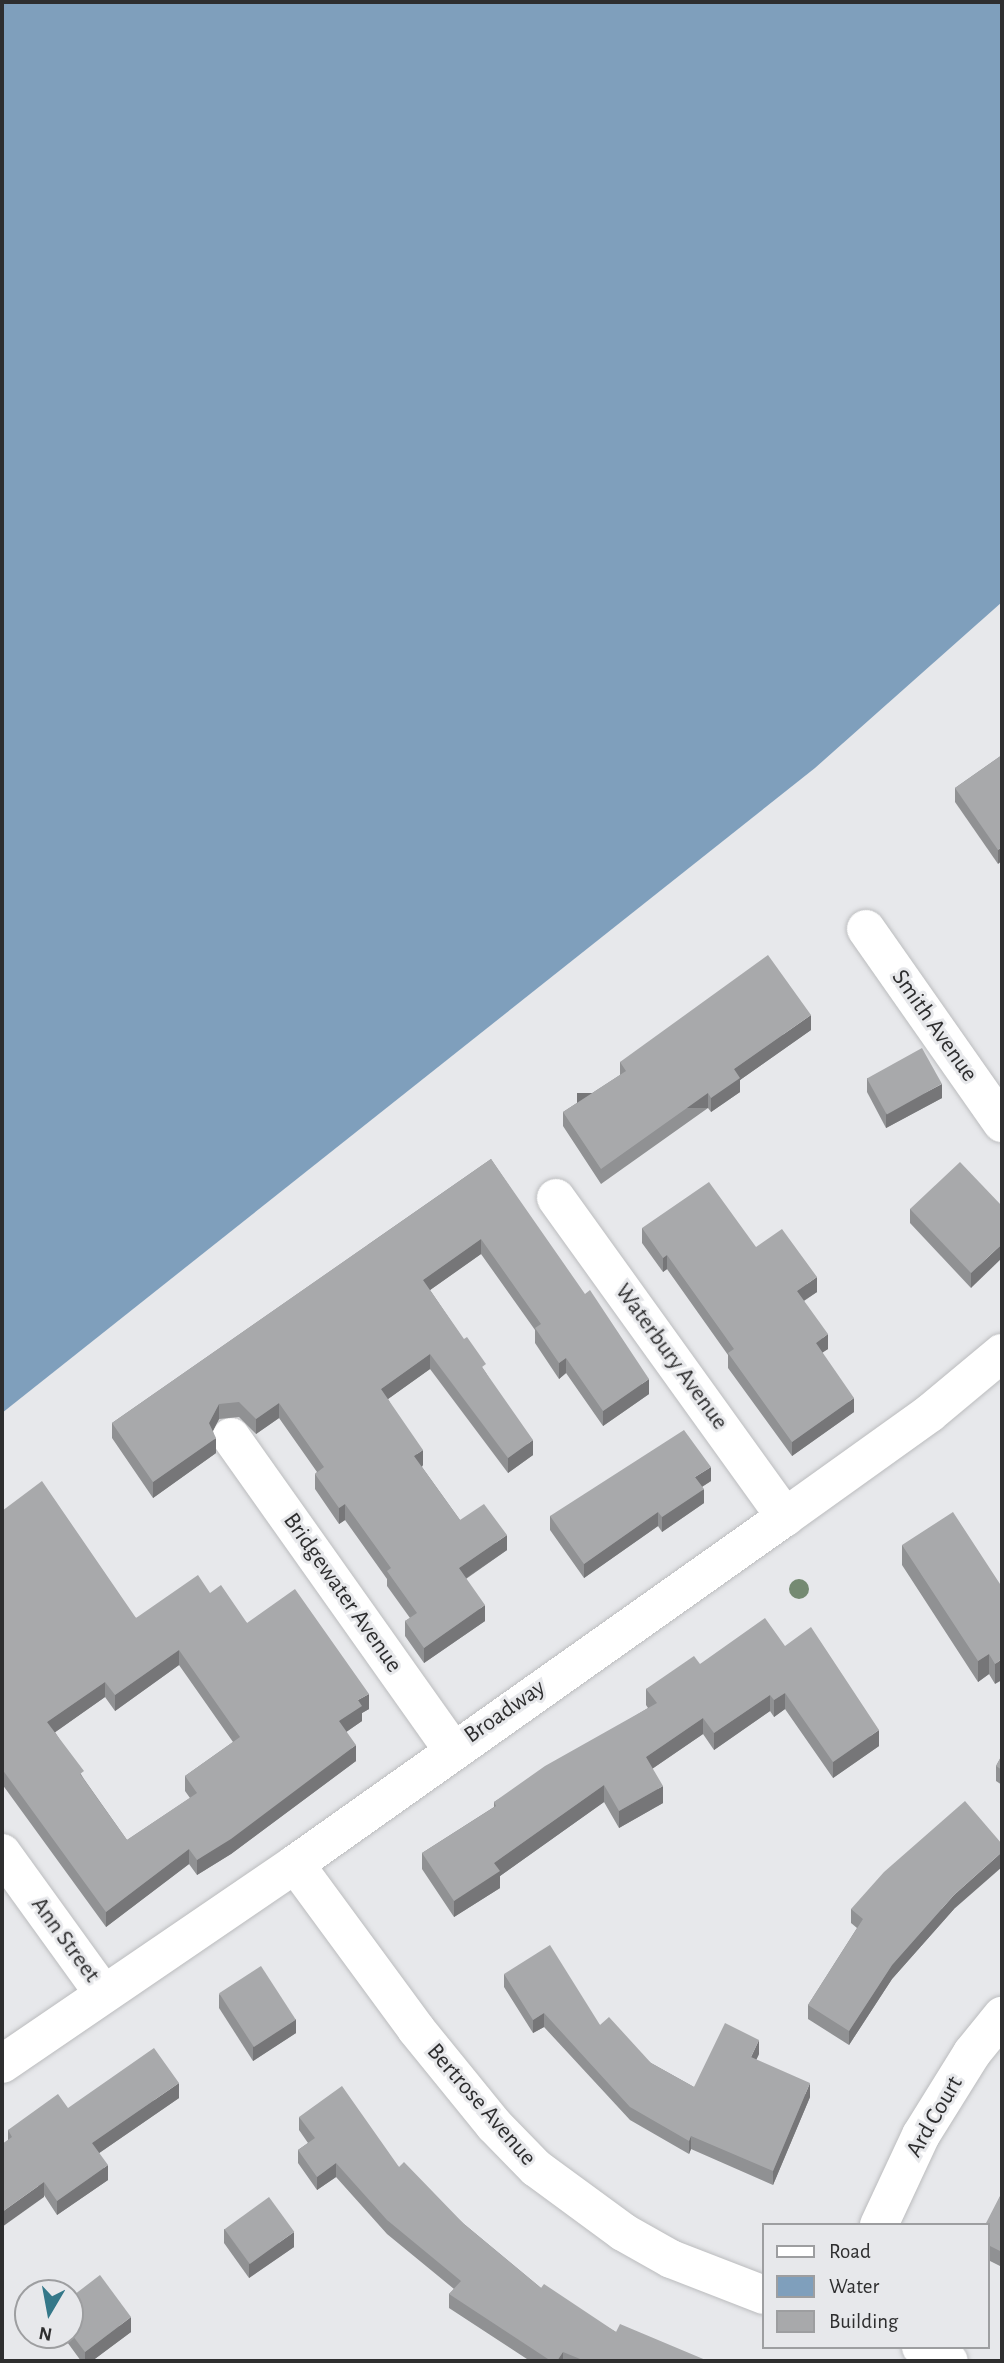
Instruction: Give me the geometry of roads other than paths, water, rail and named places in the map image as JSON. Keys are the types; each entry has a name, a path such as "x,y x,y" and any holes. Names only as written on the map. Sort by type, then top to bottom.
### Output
{"street":[{"name":"Smith Avenue","path":"866,929 1002,1123"},
{"name":"Waterbury Avenue","path":"556,1198 785,1517"},
{"name":"Broadway","path":"2,2064 295,1864 452,1749 785,1517 930,1413 1002,1353"},
{"name":"Bridgewater Avenue","path":"231,1437 452,1749"},
{"name":"Ann Street","path":"2,1853 103,1993"},
{"name":"Bertrose Avenue","path":"295,1864 416,2029 494,2125 536,2168 623,2232 722,2281 762,2294"},
{"name":"Ard Court","path":"879,2223 921,2136 972,2053 1002,2016"},
{"path":"925,2349 949,2361"}],"water":[{"path":"2,2 1002,2 1002,602 815,768 2,1413"}]}
